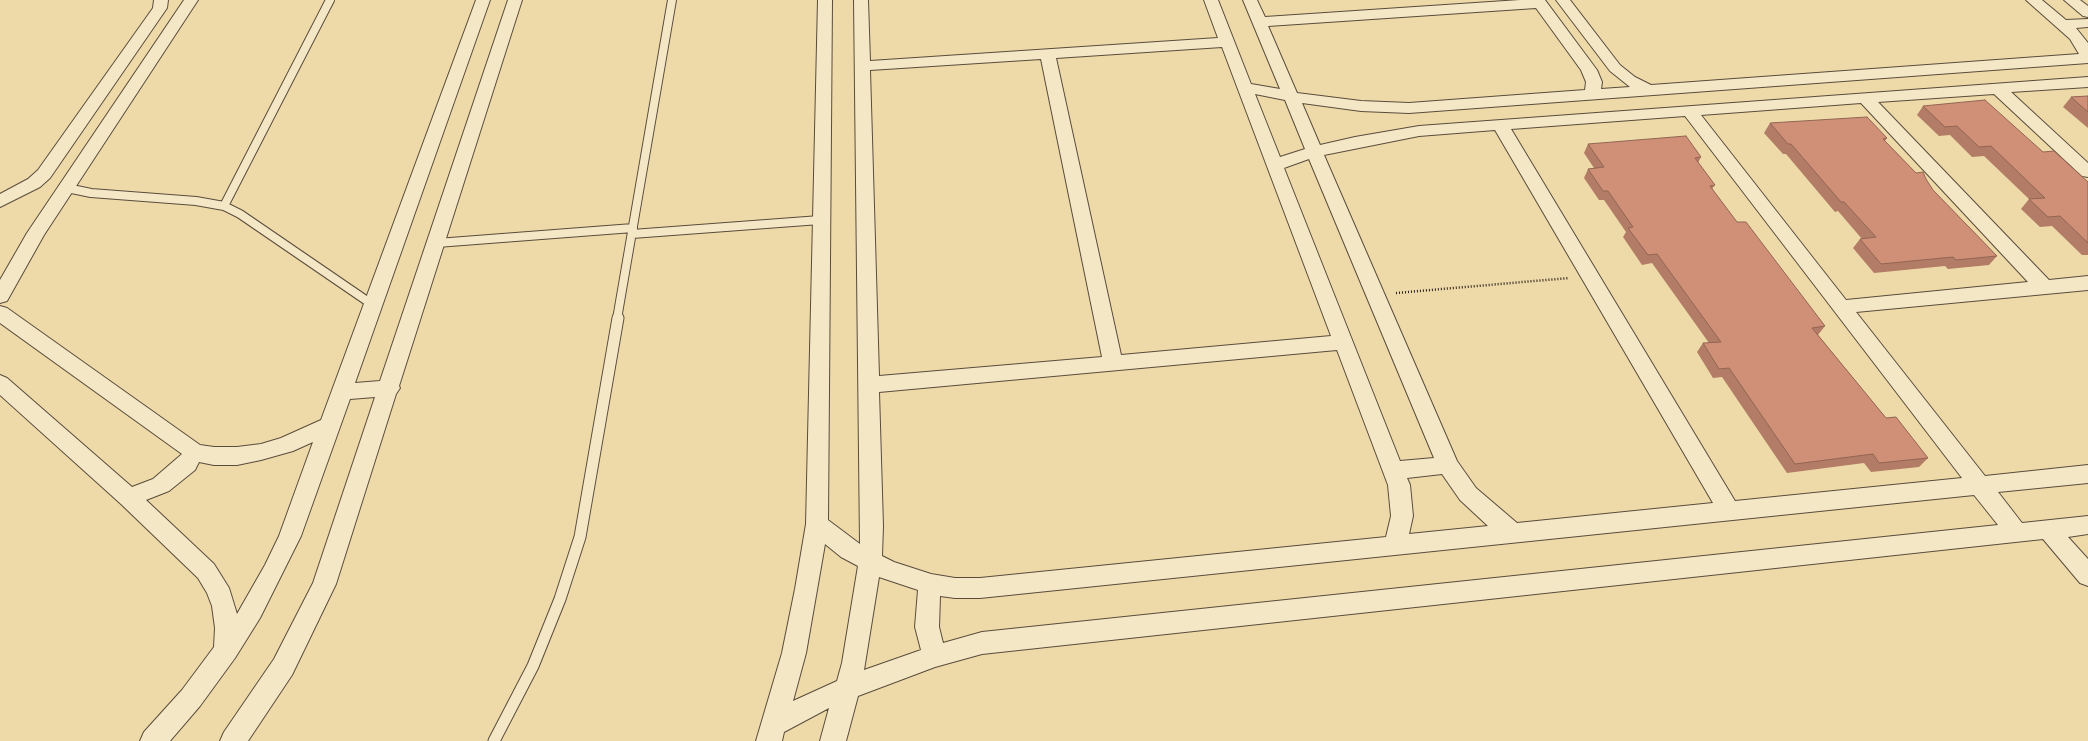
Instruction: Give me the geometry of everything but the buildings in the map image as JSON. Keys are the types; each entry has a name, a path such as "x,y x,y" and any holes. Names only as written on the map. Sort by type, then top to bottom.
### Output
{"street":[{"path":"0,201 39,178 48,169 160,8 161,0"},
{"path":"0,296 36,233 190,0"},
{"path":"153,741 190,698 226,650 252,611 274,572 290,536 483,0"},
{"path":"233,741 283,667 324,584 390,388 515,0"},
{"path":"772,732 794,653 807,589 817,524 820,220 825,0"},
{"path":"833,741 857,645 870,561 873,492 861,0"},
{"path":"1210,0 1394,470 1402,500 1402,516 1393,546"},
{"path":"1250,0 1448,465 1468,494 1497,522 1514,533"},
{"path":"1563,0 1609,62 1629,80 1648,90"},
{"path":"1244,87 1337,104 1408,108 2088,57 2081,42 2064,25 2033,0"},
{"path":"2071,0 2088,13"},
{"path":"1259,22 1539,2 1585,64 1594,82 1593,94"},
{"path":"2064,25 2088,23"},
{"path":"863,66 1227,42"},
{"path":"1048,54 1113,363"},
{"path":"1585,64 1609,62"},
{"path":"1892,72 1914,95"},
{"path":"1849,75 2044,288"},
{"path":"1275,165 1314,152 1397,134 2088,82"},
{"path":"1998,89 2088,172"},
{"path":"1384,108 1397,134"},
{"path":"1689,112 2017,532"},
{"path":"1500,126 1729,511"},
{"path":"39,178 67,188"},
{"path":"1842,307 2088,284"},
{"path":"0,313 194,452 214,456 237,456 261,452 309,436 330,425"},
{"path":"870,385 1344,342"},
{"path":"0,383 129,498 206,572 217,588 224,606 227,628 226,650"},
{"path":"341,392 390,388"},
{"path":"129,498 161,485 187,464 194,452"},
{"path":"1394,470 1448,465"},
{"path":"817,524 849,550 888,570 931,584 955,588 980,588 2088,474"},
{"path":"772,732 848,687 935,656 982,643 2088,525"},
{"path":"2048,529 2088,576"},
{"path":"931,584 928,598 927,627 935,656"}],"lane":[{"path":"224,206 330,0"},
{"path":"494,741 533,666 560,599 580,537 672,0"},
{"path":"67,188 91,193 196,201 224,206 240,214 373,305"},
{"path":"437,243 820,220"}],"path":[{"path":"1375,294 1590,276"}]}
